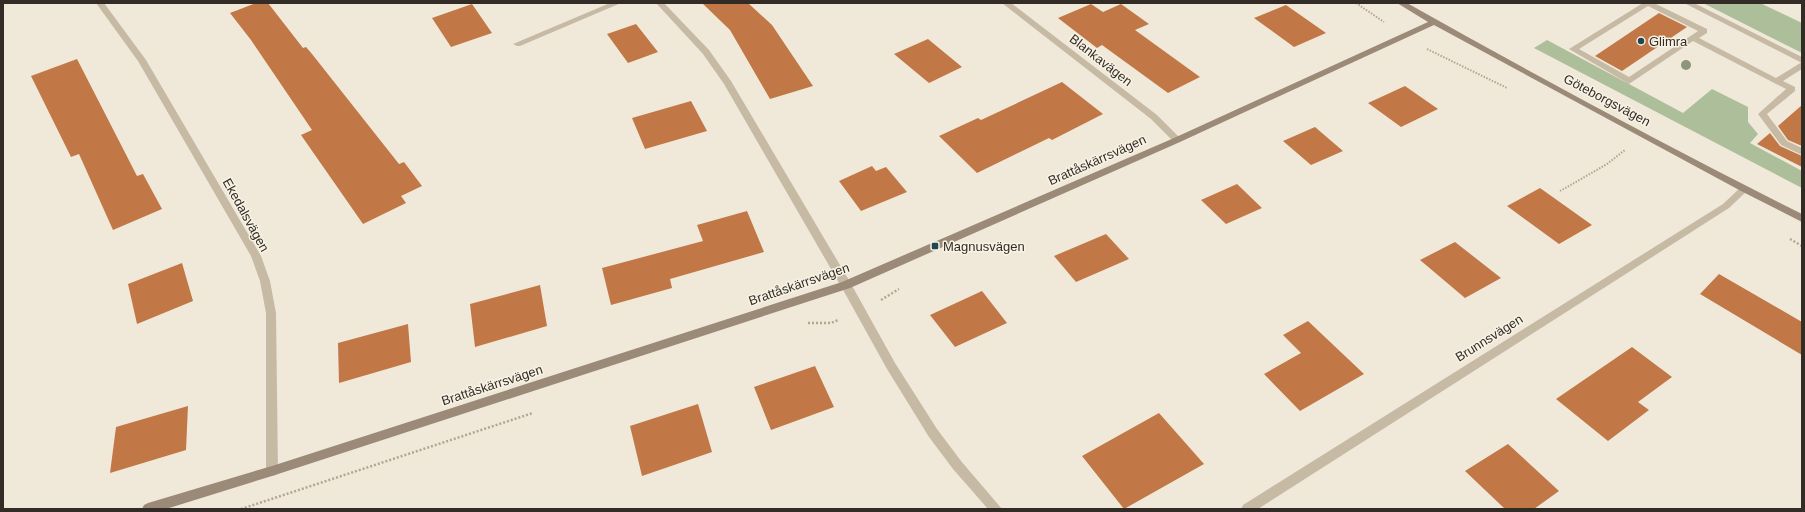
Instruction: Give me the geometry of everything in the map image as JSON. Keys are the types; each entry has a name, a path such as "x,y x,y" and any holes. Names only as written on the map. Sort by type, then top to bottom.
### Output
{"street":[{"name":"Ekedalsvägen","path":"100,3 146,67 256,256 265,281 271,313 272,471"},
{"path":"517,44 617,3"},
{"path":"660,3 706,52 728,83 846,285 891,366 933,433 957,465 996,509"},
{"name":"Blankavägen","path":"1006,3 1154,117 1177,140"},
{"name":"Göteborgsvägen","path":"1401,3 1744,189 1802,218"},
{"path":"1648,3 1704,31 1693,38 1629,81 1573,49 1648,3"},
{"path":"1688,3 1802,60"},
{"name":"Brattåskärrsvägen","path":"148,509 272,471 846,285 1177,140 1434,22"},
{"path":"1693,38 1802,94"},
{"path":"1777,81 1802,65"},
{"path":"1792,89 1762,114 1784,143 1802,152"},
{"name":"Brunnsvägen","path":"1247,509 1722,209 1744,189"}],"path":[{"path":"1356,3 1383,21"},
{"path":"1426,49 1456,64"},
{"path":"1560,191 1607,164 1626,149"}],"green space":[{"path":"1703,3 1760,3 1802,23 1802,53"},
{"path":"1547,40 1683,113 1712,89 1748,107 1748,122 1758,134 1750,143 1802,171 1802,188 1534,48"}],"building":[{"path":"256,3 268,3 303,48 306,47 312,54 399,164 404,162 422,186 401,196 406,203 363,224 301,135 312,130 251,40 230,13"},
{"path":"702,3 748,3 772,25 813,86 770,99 730,30"},
{"path":"472,4 492,33 451,47 432,18"},
{"path":"1091,4 1103,12 1121,4 1149,24 1135,30 1200,77 1168,93 1102,45 1097,48 1058,18"},
{"path":"1286,5 1326,33 1294,47 1254,18"},
{"name":"Glimra","path":"1659,13 1687,27 1622,71 1595,56"},
{"path":"636,24 658,52 628,63 607,34"},
{"path":"928,39 962,67 929,83 894,54"},
{"path":"77,59 137,176 143,174 162,209 113,230 79,154 71,157 31,76"},
{"path":"1062,82 1103,114 1052,140 1049,138 977,173 939,136 978,118 981,120"},
{"path":"1405,86 1438,109 1401,127 1368,103"},
{"path":"691,101 707,131 645,149 632,118"},
{"path":"1802,105 1802,146 1788,140 1778,126"},
{"path":"1315,127 1343,151 1311,165 1283,141"},
{"path":"1770,133 1780,146 1802,156 1802,167 1757,144"},
{"path":"872,166 876,171 886,167 907,192 861,211 839,181"},
{"path":"1237,184 1262,208 1226,224 1201,200"},
{"path":"1540,188 1592,225 1559,244 1507,206"},
{"path":"747,211 764,252 670,279 672,288 611,305 602,268 703,241 697,225"},
{"path":"1106,234 1129,259 1076,282 1054,256"},
{"path":"1455,242 1501,278 1465,298 1420,260"},
{"path":"182,263 193,301 137,324 128,284"},
{"path":"1719,274 1802,322 1802,355 1700,294"},
{"path":"540,285 547,326 475,347 470,304"},
{"path":"982,291 1007,323 955,347 930,315"},
{"path":"1308,321 1364,374 1300,411 1264,374 1301,353 1283,335"},
{"path":"408,324 411,362 339,383 338,343"},
{"path":"1632,347 1672,377 1638,402 1649,410 1608,441 1556,399"},
{"path":"815,366 834,407 771,430 754,387"},
{"path":"698,404 712,452 642,476 630,426"},
{"path":"188,406 186,450 110,473 116,427"},
{"path":"1159,413 1204,464 1124,509 1082,456"},
{"path":"1508,444 1559,491 1534,509 1505,509 1465,471"}],"place":[{"name":"Glimra","path":"1641,41"},
{"name":"Magnusvägen","path":"935,246"}]}
